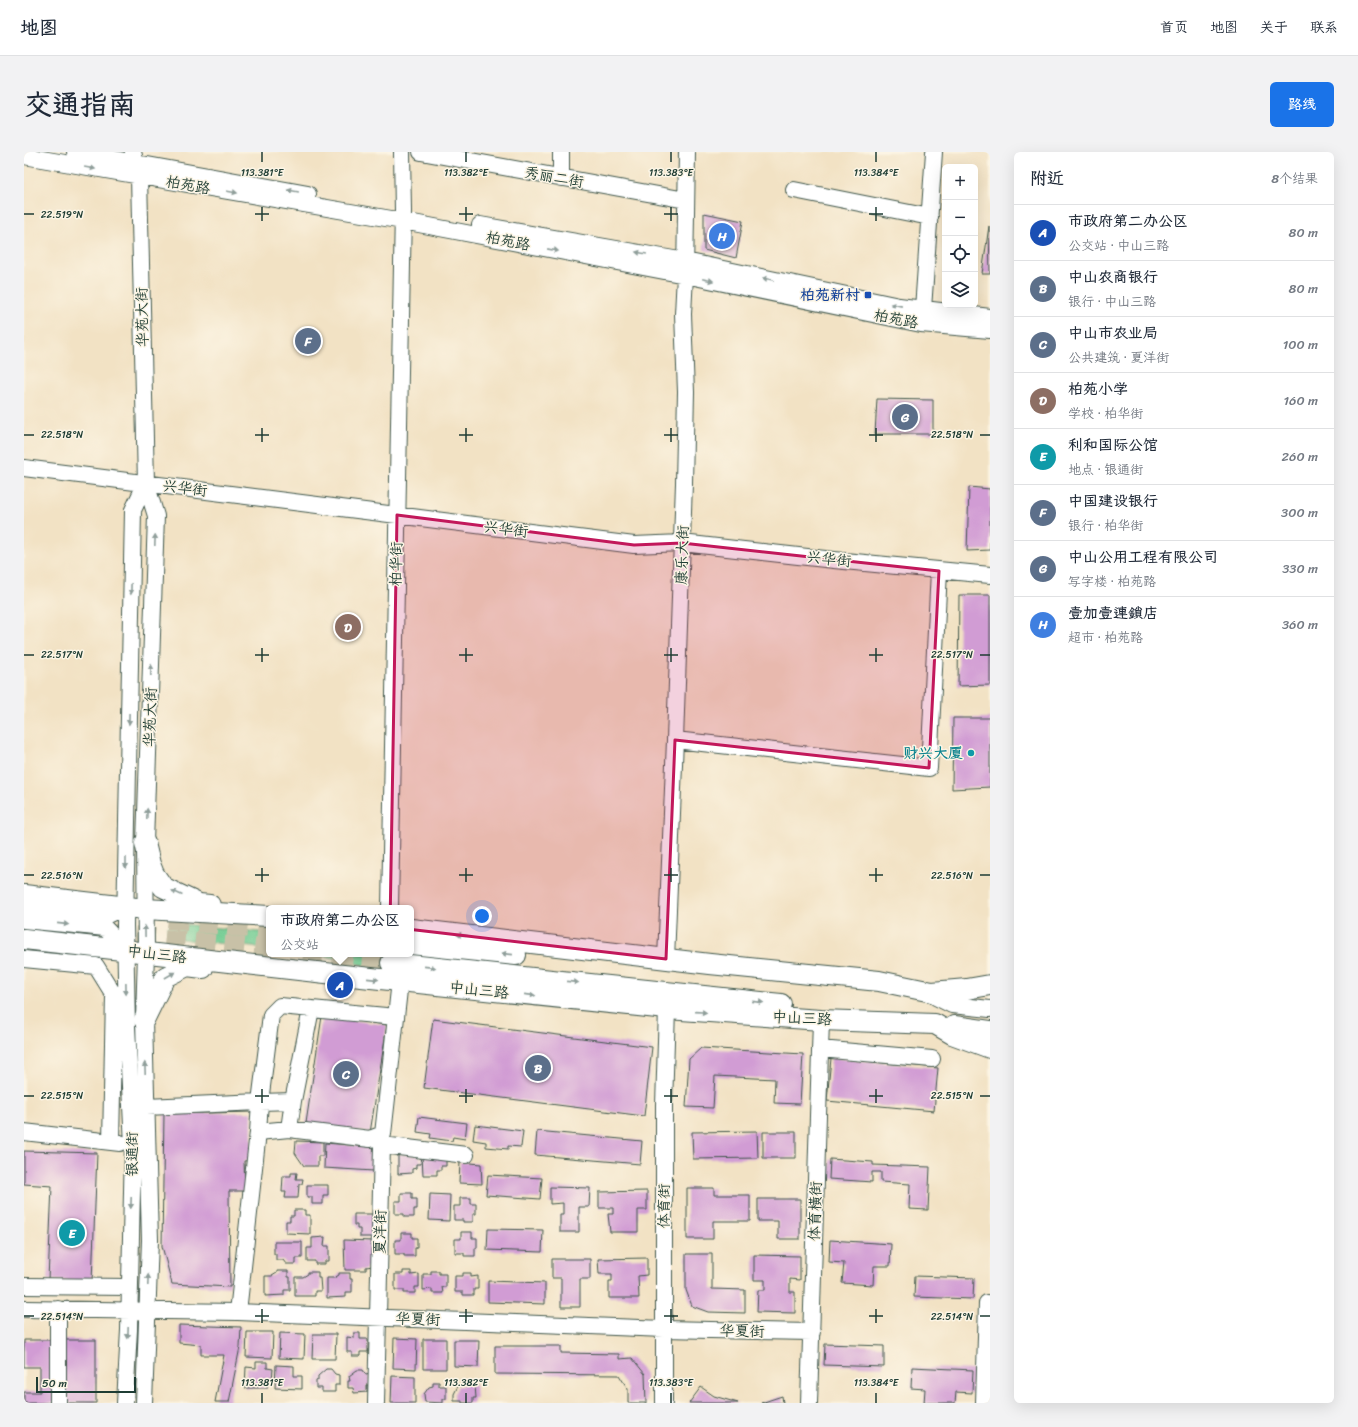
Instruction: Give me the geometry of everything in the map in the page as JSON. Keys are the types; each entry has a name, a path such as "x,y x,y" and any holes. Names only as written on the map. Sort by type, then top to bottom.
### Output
{"main road":[{"path":"145,843 154,874 163,887 200,904 266,914"},
{"path":"24,895 135,907 266,914"},
{"path":"414,930 879,981 934,994 990,985"},
{"name":"中山三路","path":"24,939 146,952 162,956 667,1010 821,1020 935,1024"},
{"path":"414,944 684,973 990,999"},
{"name":"中山三路","path":"391,963 850,1011 990,1031"},
{"path":"144,1020 165,977 187,966 248,974 303,971"},
{"path":"935,1024 952,1034 990,1048"}],"street":[{"name":"柏苑路","path":"75,152 403,216 685,268 899,306 990,317"},
{"name":"柏华街","path":"390,905 403,216 402,152"},
{"name":"秀丽二街","path":"421,152 686,200"},
{"path":"561,178 562,152"},
{"name":"康乐大街","path":"666,959 682,543 686,392 683,314 687,152"},
{"path":"923,309 934,152"},
{"name":"柏苑路","path":"24,156 136,164"},
{"name":"华苑大街","path":"135,907 145,843 156,516 146,484 136,164"},
{"path":"794,190 930,217"},
{"name":"柏苑路","path":"685,268 921,324 990,330"},
{"name":"兴华街","path":"24,468 634,545 682,543 939,571 990,575"},
{"name":"华苑大街","path":"140,1146 146,1107 144,1020 146,952 135,907 126,836 133,510 146,484"},
{"path":"675,740 929,768 939,571"},
{"path":"24,908 106,916 135,907"},
{"name":"银通街","path":"125,1403 129,1287 140,1146 127,1027 126,950 135,907"},
{"path":"24,920 105,928 126,950"},
{"path":"24,959 96,966 114,995 111,1142"},
{"path":"258,1132 289,1129 370,1139 383,1134 400,982"},
{"path":"934,994 952,1005 990,1009"},
{"path":"238,1312 260,1102 271,1014 280,1006 396,1017"},
{"path":"289,1129 311,1009"},
{"name":"体育街","path":"664,1403 664,1105 667,1010"},
{"path":"935,1024 953,1017 990,1021"},
{"name":"体育横街","path":"810,1403 821,1020"},
{"path":"820,1049 932,1060"},
{"path":"146,1107 293,1101"},
{"path":"24,1132 140,1146 150,1240 144,1403"},
{"name":"夏洋街","path":"376,1403 382,1145 466,1155"},
{"path":"24,1286 129,1287"},
{"path":"984,1403 987,1303"},
{"name":"华夏街","path":"24,1309 238,1312 664,1329 812,1332"},
{"path":"58,1310 58,1403"}],"highlighted area":[{"path":"397,515 634,545 682,543 939,571 929,768 675,740 666,959 390,927"}],"green space":[{"path":"172,923 266,933 266,949 172,938 167,930 169,925"},
{"path":"329,957 390,957 389,971"}],"building":[{"path":"704,213 743,221 736,258 704,250"},
{"path":"989,226 990,274 982,274"},
{"path":"877,399 933,400 933,434 875,434"},
{"path":"969,487 990,489 990,550 967,551"},
{"path":"959,595 990,595 990,685 958,686"},
{"name":"财兴大厦","path":"953,718 990,718 990,787 952,789"},
{"path":"322,1016 387,1025 370,1133 306,1123"},
{"path":"433,1019 652,1047 644,1116 424,1088"},
{"path":"701,1048 803,1054 800,1104 774,1103 775,1079 715,1076 713,1108 686,1107 689,1059"},
{"path":"831,1058 938,1068 934,1111 827,1101"},
{"path":"252,1112 252,1160 244,1161 245,1191 229,1191 230,1287 172,1284 162,1246 164,1114"},
{"path":"419,1117 467,1123 465,1139 453,1137 452,1141 430,1138 431,1134 417,1132"},
{"path":"475,1125 523,1131 521,1147 508,1146 508,1149 486,1147 486,1142 473,1140"},
{"path":"537,1131 642,1141 640,1164 535,1155"},
{"path":"757,1131 758,1158 693,1159 692,1132"},
{"path":"763,1132 796,1132 796,1158 763,1158"},
{"path":"296,1141 323,1142 323,1156 318,1156 318,1166 304,1166 295,1153"},
{"path":"325,1143 375,1147 374,1171 324,1168"},
{"path":"24,1151 97,1153 92,1282 48,1280 52,1186 24,1184"},
{"path":"398,1154 420,1155 421,1164 416,1164 416,1168 412,1169 412,1173 398,1174"},
{"path":"422,1155 446,1157 446,1166 441,1166 441,1170 437,1170 437,1175 423,1175"},
{"path":"830,1159 873,1162 873,1165 930,1167 928,1210 909,1209 910,1184 881,1182 881,1172 872,1172 872,1182 829,1179"},
{"path":"460,1162 481,1164 482,1184 459,1183"},
{"path":"291,1173 297,1173 296,1179 303,1179 302,1184 299,1184 298,1198 285,1198 286,1192 282,1192 283,1176 291,1176"},
{"path":"488,1175 542,1178 540,1199 486,1195"},
{"path":"307,1185 328,1185 328,1195 323,1195 323,1204 312,1204 312,1197 307,1197"},
{"path":"550,1187 590,1188 589,1207 579,1207 579,1232 560,1232 560,1215 563,1215 563,1203 550,1204"},
{"path":"687,1188 714,1188 714,1195 750,1195 750,1221 713,1221 713,1239 687,1239"},
{"path":"647,1191 647,1210 638,1210 638,1232 610,1232 608,1214 613,1214 613,1208 599,1208 599,1192"},
{"path":"401,1193 412,1193 412,1199 417,1199 417,1209 414,1209 414,1217 404,1217 404,1214 395,1214 395,1201 401,1201"},
{"path":"430,1194 450,1195 449,1221 429,1220"},
{"path":"460,1198 471,1198 471,1204 476,1204 476,1214 473,1214 473,1222 454,1220 454,1206 460,1206"},
{"path":"758,1199 800,1199 800,1239 778,1239 778,1221 758,1221"},
{"path":"294,1210 305,1210 305,1215 310,1215 310,1234 286,1233 286,1221 290,1221 290,1216 294,1216"},
{"path":"354,1214 377,1214 373,1237 360,1237 360,1229 357,1229 357,1225 354,1225"},
{"path":"488,1229 543,1230 542,1252 487,1250"},
{"path":"461,1232 472,1232 472,1238 477,1238 475,1256 464,1256 464,1253 455,1253 455,1239 461,1239"},
{"path":"401,1233 412,1233 412,1238 417,1238 415,1256 395,1254 395,1240 401,1240"},
{"path":"325,1237 324,1246 329,1246 329,1261 325,1261 325,1264 315,1264 315,1261 307,1261 307,1248 312,1248 312,1238"},
{"path":"344,1240 373,1241 373,1266 366,1267 366,1270 345,1270"},
{"path":"830,1240 891,1244 890,1266 874,1266 873,1285 842,1283 844,1263 829,1262"},
{"path":"274,1242 302,1242 302,1258 296,1258 296,1264 286,1264 283,1260 276,1260 276,1254 274,1254"},
{"path":"686,1254 712,1254 712,1289 745,1290 745,1313 708,1312 692,1306 686,1290"},
{"path":"754,1255 800,1256 800,1280 790,1279 790,1292 795,1292 795,1313 757,1312 758,1290 765,1290 765,1280 754,1280"},
{"path":"647,1258 647,1275 638,1276 639,1298 609,1298 609,1281 612,1281 612,1274 599,1274 598,1259"},
{"path":"552,1259 590,1259 590,1279 580,1279 580,1307 561,1307 561,1278 552,1278"},
{"path":"277,1271 288,1271 288,1277 290,1277 290,1290 284,1290 284,1295 265,1296 265,1276 272,1276 277,1273"},
{"path":"403,1271 411,1271 411,1275 419,1274 419,1287 415,1287 415,1293 404,1293 404,1290 395,1290 395,1274 403,1274"},
{"path":"431,1271 439,1271 439,1274 446,1274 446,1287 442,1287 443,1293 432,1293 432,1289 423,1290 423,1274 431,1274"},
{"path":"308,1272 318,1272 321,1291 315,1291 315,1296 295,1296 295,1277 303,1277 308,1274"},
{"path":"339,1273 350,1273 350,1279 352,1279 352,1292 346,1292 346,1297 327,1298 327,1278 334,1278 339,1275"},
{"path":"463,1273 471,1273 471,1277 478,1276 478,1289 474,1289 474,1295 463,1295 463,1292 455,1292 455,1276 463,1276"},
{"path":"915,1276 974,1278 973,1299 914,1297"},
{"path":"488,1281 545,1283 545,1304 488,1302"},
{"path":"179,1325 241,1327 240,1347 229,1402 215,1402 224,1355 201,1355 201,1345 179,1343"},
{"path":"247,1332 273,1332 272,1358 246,1357"},
{"path":"280,1333 305,1334 304,1359 279,1358"},
{"path":"354,1333 360,1333 360,1339 368,1339 368,1352 360,1352 360,1356 352,1356 352,1352 347,1352 347,1337 354,1338"},
{"path":"313,1334 336,1334 335,1359 312,1359"},
{"path":"394,1338 417,1339 416,1369 393,1368"},
{"path":"423,1339 446,1339 446,1369 423,1369"},
{"path":"24,1340 96,1340 96,1403 24,1403 24,1392 40,1392 40,1367 24,1367"},
{"path":"454,1340 479,1340 478,1367 454,1366"},
{"path":"825,1344 884,1346 884,1367 824,1365"},
{"path":"495,1346 561,1346 561,1353 619,1354 619,1359 632,1358 645,1374 646,1403 628,1403 628,1389 619,1375 495,1374"},
{"path":"256,1362 267,1362 267,1368 273,1369 272,1380 267,1380 267,1388 245,1388 246,1367 256,1368"},
{"path":"276,1365 294,1366 294,1376 302,1376 302,1389 275,1388"},
{"path":"912,1367 973,1370 972,1393 956,1392 955,1403 924,1403 925,1389 911,1388"},
{"path":"326,1369 331,1369 335,1374 339,1375 339,1385 335,1385 335,1392 322,1392 322,1388 316,1388 318,1376"},
{"path":"357,1370 363,1370 366,1375 370,1374 370,1385 367,1385 367,1392 354,1393 353,1388 348,1388 348,1381 350,1381 349,1376"},
{"path":"392,1376 415,1377 415,1403 391,1403"},
{"path":"469,1381 469,1386 475,1385 476,1398 473,1398 473,1403 454,1401 454,1394 458,1386 463,1386 462,1382"},
{"path":"433,1382 439,1382 439,1386 446,1386 446,1399 443,1399 443,1403 425,1402 424,1394 429,1387 433,1386"},
{"path":"701,1387 714,1396 738,1403 689,1403"},
{"path":"782,1396 783,1403 761,1403"}],"tunnel":[{"path":"168,919 266,930"},
{"path":"105,933 266,950"},
{"path":"332,957 391,963"}],"place":[{"name":"壹加壹連鎖店","path":"722,236"},
{"name":"柏苑新村","path":"868,295"},
{"name":"中国建设银行","path":"308,341"},
{"name":"中山公用工程有限公司","path":"905,417"},
{"name":"柏苑小学","path":"348,627"},
{"name":"财兴大厦","path":"971,753"},
{"name":"市政府第二办公区","path":"340,985"},
{"name":"中山农商银行","path":"538,1068"},
{"name":"中山市农业局","path":"346,1074"},
{"name":"利和国际公馆","path":"72,1233"}]}
